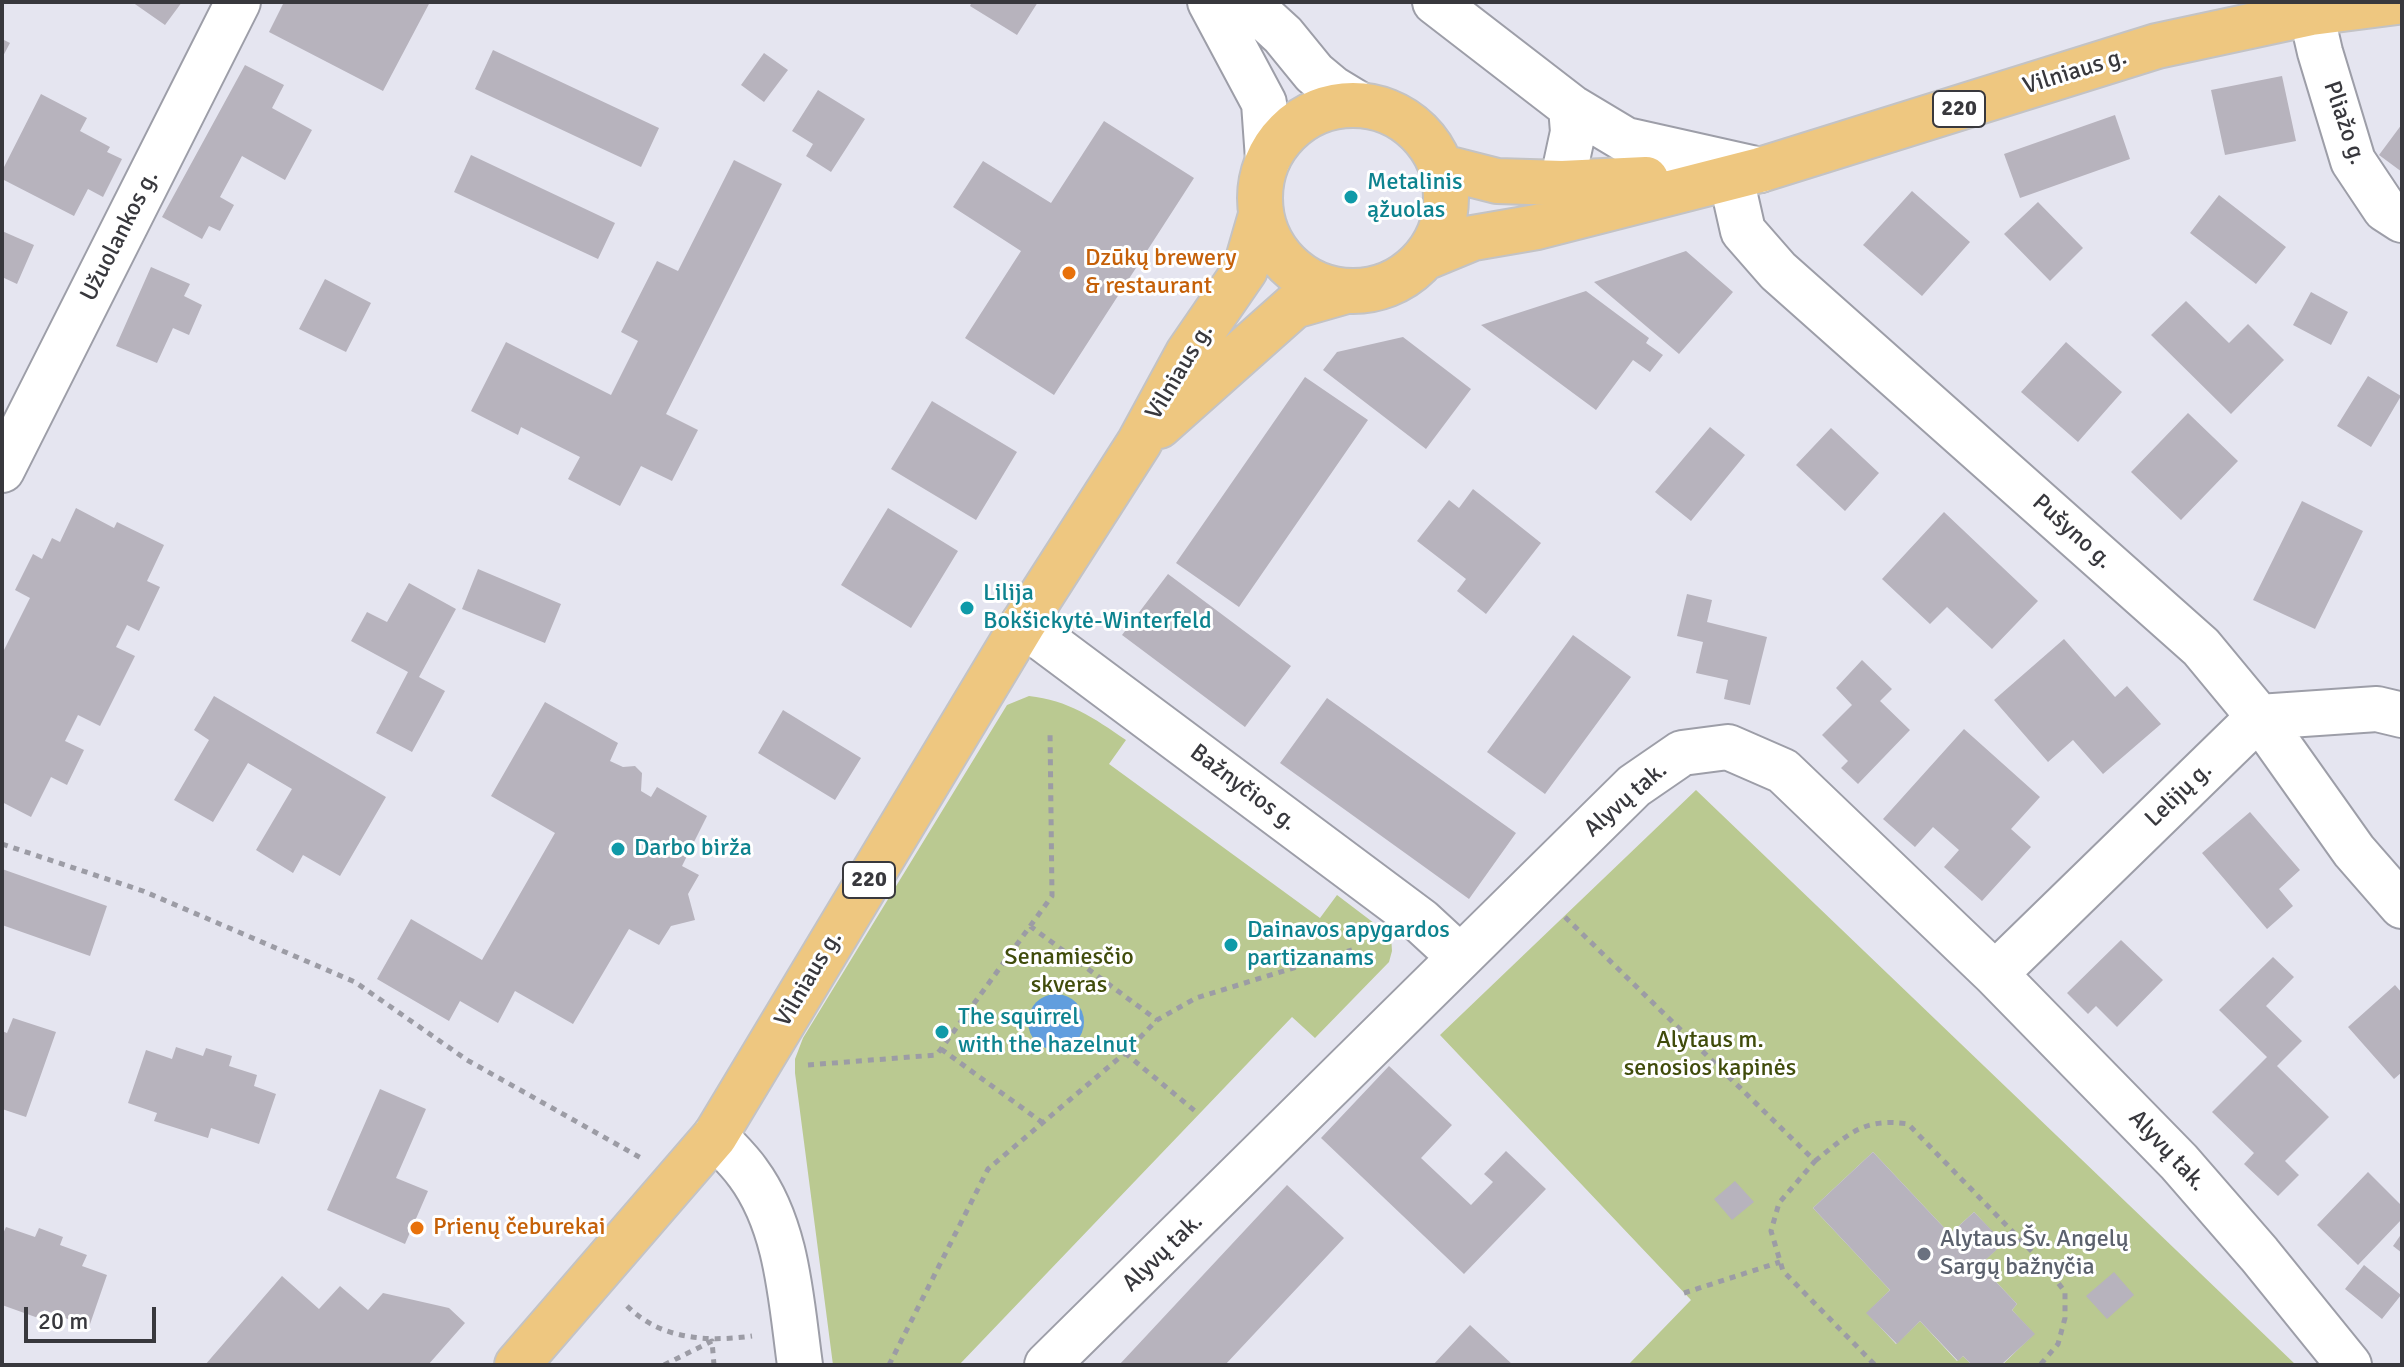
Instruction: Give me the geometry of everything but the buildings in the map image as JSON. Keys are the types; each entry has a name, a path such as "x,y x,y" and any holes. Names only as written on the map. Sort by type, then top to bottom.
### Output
{"main road":[{"name":"Vilniaus g.","path":"1427,257 1473,238 1537,227 1746,174 2157,46 2311,13 2397,2"},
{"path":"1360,105 1387,111 1410,124 1429,143 1442,167 1447,190 1446,214 1439,237 1427,257 1403,278 1374,290 1343,292 1314,284 1289,267 1271,243 1261,215 1260,186 1268,159 1283,135 1305,117 1332,107 1360,105"},
{"name":"Vilniaus g.","path":"1442,167 1497,181 1562,183 1746,174"},
{"name":"Vilniaus g.","path":"517,1365 715,1136 1023,624 1139,443 1188,353 1245,270 1261,215"},
{"name":"Vilniaus g.","path":"1139,443 1294,306 1343,292"}],"street":[{"name":"Užuolankos g.","path":"2,470 238,2"},
{"path":"1210,2 1264,103 1268,159"},
{"path":"1247,2 1283,35 1314,73 1360,105"},
{"path":"1435,2 1571,107 1626,140 1746,174"},
{"name":"Pliažo g.","path":"2311,13 2353,161 2385,209 2402,220"},
{"path":"1562,183 1573,132 1571,107"},
{"name":"Pušyno g.","path":"1746,174 1743,231 1778,271 2201,647 2259,717 2354,851 2402,906"},
{"name":"Bažnyčios g.","path":"1023,624 1421,921 1460,957"},
{"path":"2259,717 2377,709 2402,715"},
{"name":"Lelijų g.","path":"1995,974 2259,717"},
{"name":"Alyvų tak.","path":"1047,1365 1634,786 1682,753 1728,747 1783,771 1995,974 2179,1162 2349,1365"},
{"path":"715,1136 748,1172 765,1201 779,1236 798,1348"}],"path":[{"path":"807,1065 936,1055 1052,896 1050,730"},
{"path":"2,844 143,891 355,982 467,1060 678,1178"},
{"path":"1565,916 1815,1161"},
{"path":"1030,926 1157,1020"},
{"path":"889,1365 988,1169 1125,1053 1157,1020 1196,998 1352,950"},
{"path":"941,1049 1043,1123"},
{"path":"1125,1053 1195,1111"},
{"path":"1875,1365 1783,1271 1771,1231 1779,1203 1815,1161 1859,1127 1885,1120 1908,1124 2044,1264 2065,1292 2065,1318 2058,1344 2040,1365"},
{"path":"1684,1293 1780,1262"},
{"path":"595,1275 636,1315 678,1336 798,1348"},
{"path":"664,1365 712,1341"},
{"path":"712,1341 714,1365"}],"green space":[{"name":"Senamiesčio skveras","path":"1029,696 1068,706 1092,717 1126,740 1109,764 1320,918 1337,895 1391,936 1389,962 1315,1038 1292,1017 959,1365 833,1365 795,1059 803,1038 1007,705"},
{"name":"Alytaus m. senosios kapinės","path":"1696,790 2296,1365 2002,1365 2034,1334 2012,1310 2017,1304 1980,1265 2003,1243 1974,1212 1950,1234 1873,1152 1813,1208 1890,1290 1867,1313 1896,1344 1920,1321 1957,1361 1963,1356 1972,1365 1628,1365 1691,1300 1440,1035"}],"water":[{"path":"1056,994 1076,1002 1084,1022 1076,1042 1056,1050 1036,1042 1028,1022 1036,1002"}],"place":[{"name":"Metalinis ąžuolas","path":"1351,197"},
{"name":"Dzūkų brewery & restaurant","path":"1069,273"},
{"name":"Lilija Bokšickytė-Winterfeld","path":"967,608"},
{"name":"Darbo birža","path":"618,849"},
{"name":"Dainavos apygardos partizanams","path":"1231,945"},
{"name":"The squirrel with the hazelnut","path":"942,1032"},
{"name":"Prienų čeburekai","path":"417,1228"},
{"name":"Alytaus Šv. Angelų Sargų bažnyčia","path":"1924,1254"}]}
